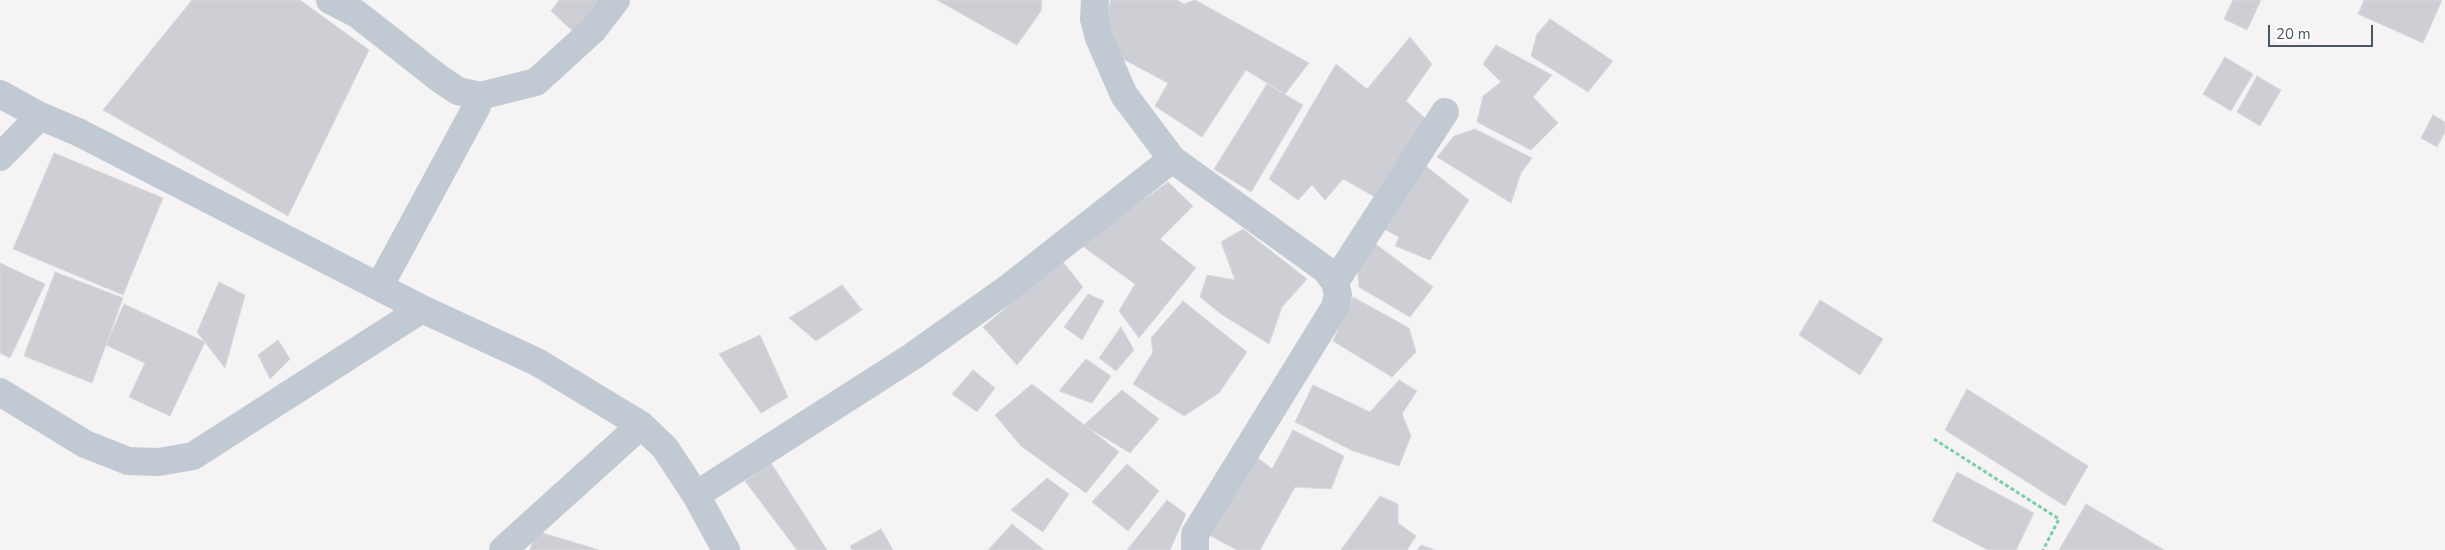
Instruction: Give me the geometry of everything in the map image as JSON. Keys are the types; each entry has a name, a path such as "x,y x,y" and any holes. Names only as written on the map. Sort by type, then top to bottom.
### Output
{"street":[{"path":"330,0 362,7 440,79 458,91 480,96 536,82 593,30 616,0"},
{"path":"1095,0 1094,19 1099,38 1124,95 1172,159 1326,270 1335,282 1338,294 1335,307 1195,534 1195,550"},
{"path":"0,94 40,116 78,132 422,309 537,362 641,425 665,448 696,495 726,550"},
{"path":"380,287 478,106 480,96"},
{"path":"1335,282 1445,112"},
{"path":"0,157 40,116"},
{"path":"696,495 913,356 960,323 1007,289 1172,159"},
{"path":"0,392 85,444 128,461 159,462 193,456 422,309"},
{"path":"503,550 641,425"}],"path":[{"path":"1934,439 2059,519 2043,550"}],"building":[{"path":"192,0 300,0 369,50 288,216 103,110"},
{"path":"559,0 601,0 578,36 551,11"},
{"path":"937,0 1042,0 1041,11 1017,45"},
{"path":"1111,0 1177,0 1184,4 1195,0 1309,63 1285,94 1246,70 1202,137 1155,106 1168,83 1121,58 1104,26"},
{"path":"2233,0 2261,0 2247,30 2224,19"},
{"path":"2364,0 2442,0 2423,43 2358,14"},
{"path":"1550,19 1613,61 1588,92 1531,56 1537,34"},
{"path":"1410,37 1432,64 1406,101 1428,121 1377,198 1343,179 1325,200 1312,185 1298,200 1269,179 1336,64 1367,89"},
{"path":"1496,45 1552,75 1533,97 1558,123 1531,150 1477,122 1483,96 1501,82 1483,64"},
{"path":"2225,57 2253,74 2231,111 2203,94"},
{"path":"2257,76 2281,90 2260,126 2237,112"},
{"path":"1267,84 1303,105 1251,192 1214,169"},
{"path":"2433,115 2445,122 2445,132 2437,147 2421,138"},
{"path":"1475,129 1532,158 1521,173 1511,203 1437,157 1454,136"},
{"path":"54,153 163,198 123,295 13,249"},
{"path":"1423,164 1469,200 1430,260 1395,246 1399,237 1380,227"},
{"path":"1168,182 1193,206 1160,239 1196,268 1139,338 1119,311 1135,284 1081,245"},
{"path":"1243,229 1307,279 1282,307 1269,344 1221,314 1200,297 1207,275 1235,280 1221,242"},
{"path":"1373,242 1433,287 1410,317 1359,287 1357,262"},
{"path":"1062,261 1083,287 1017,365 983,327"},
{"path":"0,263 45,284 10,358 0,353"},
{"path":"55,272 123,298 92,383 24,356"},
{"path":"219,282 245,295 225,368 197,332"},
{"path":"842,285 862,310 816,341 789,318"},
{"path":"1088,294 1104,301 1082,340 1064,327"},
{"path":"1353,297 1409,328 1416,352 1392,377 1333,341"},
{"path":"1820,300 1883,339 1860,375 1799,335"},
{"path":"1183,301 1247,352 1219,393 1184,416 1133,384 1153,352 1151,338"},
{"path":"124,304 205,342 170,416 129,397 145,363 106,345"},
{"path":"1121,327 1134,350 1116,371 1099,358"},
{"path":"760,335 788,397 761,413 719,354"},
{"path":"278,340 290,359 270,379 258,355"},
{"path":"1086,359 1111,376 1092,403 1059,391"},
{"path":"973,370 995,388 977,412 952,394"},
{"path":"1399,380 1417,391 1402,414 1411,436 1399,466 1351,450 1295,422 1313,385 1370,412"},
{"path":"1032,384 1119,452 1086,493 1021,446 995,415"},
{"path":"1967,389 2088,466 2065,506 1945,430"},
{"path":"1122,390 1159,419 1130,453 1084,425"},
{"path":"1293,430 1344,456 1331,489 1295,487 1260,550 1237,550 1209,535 1257,457 1272,469"},
{"path":"771,463 827,550 797,550 745,481"},
{"path":"1127,464 1159,491 1128,531 1092,502"},
{"path":"1957,472 2034,513 2016,550 1988,550 1932,521"},
{"path":"1047,478 1069,494 1043,532 1011,510"},
{"path":"1380,496 1398,504 1398,523 1416,536 1407,550 1341,550"},
{"path":"1167,500 1186,514 1170,550 1127,550"},
{"path":"2086,504 2164,550 2059,550"},
{"path":"1012,524 1044,550 988,550"},
{"path":"881,529 893,550 852,550 850,546"},
{"path":"536,531 599,550 530,550"},
{"path":"1421,545 1435,550 1417,550"}]}
